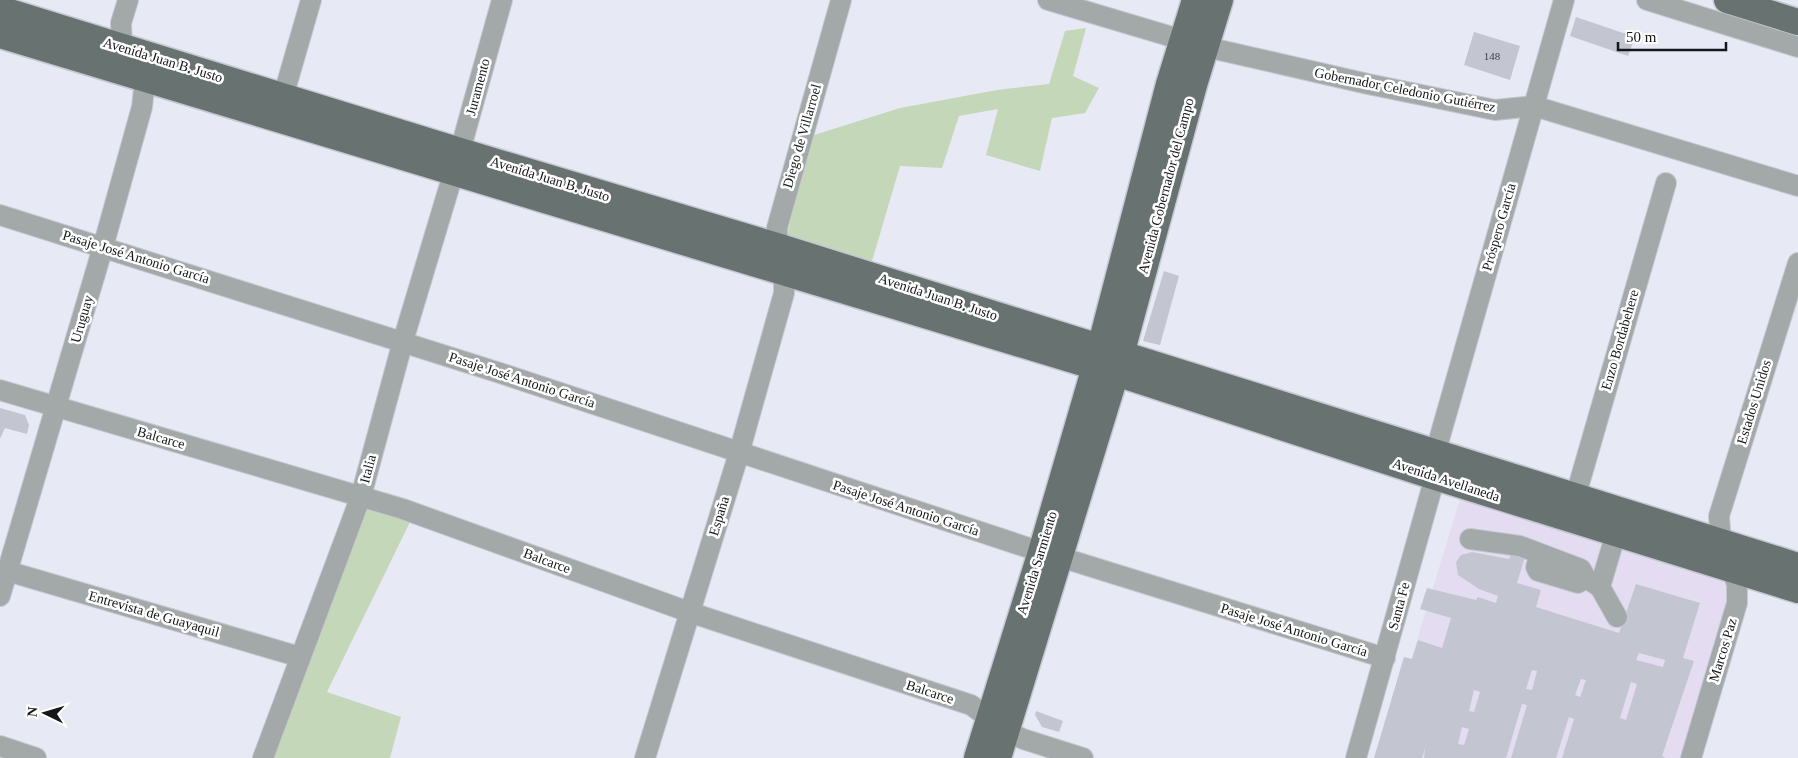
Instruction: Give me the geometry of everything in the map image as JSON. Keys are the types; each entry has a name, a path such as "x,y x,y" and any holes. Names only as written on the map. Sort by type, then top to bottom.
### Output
{"main road":[{"name":"Avenida Gobernador del Campo","path":"1194,44 1195,0"},
{"name":"Avenida Gobernador del Campo","path":"1108,361 1169,84 1220,0"},
{"path":"1727,0 1798,22"},
{"name":"Avenida Juan B. Justo","path":"0,9 283,97 457,163 785,272 1108,361"},
{"name":"Avenida Juan B. Justo","path":"0,35 145,78 457,163 777,246 1108,361"},
{"name":"Avenida Avellaneda","path":"1108,361 1435,465 1616,534 1798,590"},
{"name":"Avenida Sarmiento","path":"977,758 998,725 1108,361"},
{"name":"Avenida Avellaneda","path":"1435,465 1575,498 1798,566"},
{"name":"Avenida Sarmiento","path":"998,725 998,758"}],"street":[{"path":"128,0 121,24 122,47 145,78"},
{"path":"283,97 311,0"},
{"name":"Juramento","path":"457,163 502,0"},
{"name":"Diego de Villarroel","path":"785,272 777,246 777,228 841,0"},
{"name":"Gobernador Celedonio Gutiérrez","path":"1048,0 1194,44 1368,84 1495,110 1534,106 1798,186"},
{"name":"Próspero García","path":"1435,465 1564,0"},
{"path":"1647,0 1798,47"},
{"name":"Uruguay","path":"0,596 103,247 142,107 145,78"},
{"name":"Italia","path":"263,758 361,496 403,341 457,163"},
{"name":"Enzo Bordabehere","path":"1575,498 1666,183"},
{"name":"Pasaje José Antonio García","path":"0,215 403,341 1050,555 1385,658"},
{"name":"Estados Unidos","path":"1721,542 1719,516 1798,263"},
{"name":"España","path":"645,758 739,453 784,293 785,272"},
{"name":"Balcarce","path":"0,390 361,496 689,612 971,706 998,725 1023,739 1083,758"},
{"name":"Santa Fe","path":"1356,758 1385,658 1435,465"},
{"path":"1593,583 1616,534"},
{"path":"1470,539 1520,546 1540,555 1536,567 1538,571 1578,583 1593,583"},
{"name":"Marcos Paz","path":"1691,758 1737,604 1737,584 1721,542"},
{"name":"Entrevista de Guayaquil","path":"7,571 300,657"},
{"path":"1593,583 1617,617"},
{"path":"0,746 36,758"}],"shaded area":[{"path":"1460,499 1733,583 1680,758 1381,758"}],"green space":[{"path":"1086,28 1073,76 1099,88 1085,113 1052,118 1040,171 986,155 998,109 959,116 942,168 900,166 870,268 785,243 811,136 900,108 997,90 1049,84 1065,31"},
{"path":"367,505 410,522 327,692 401,717 390,758 265,758"}],"building":[{"path":"1576,17 1635,37 1628,56 1570,36"},
{"path":"1474,32 1520,46 1510,80 1464,65"},
{"path":"1164,271 1179,276 1160,345 1143,341"},
{"path":"0,408 25,415 29,425 27,434 5,428 0,439"},
{"path":"1513,549 1526,553 1517,583 1541,590 1536,607 1619,633 1636,584 1700,603 1683,658 1694,661 1662,756 1666,758 1562,758 1574,719 1569,717 1556,758 1511,758 1527,705 1522,704 1506,758 1424,758 1425,748 1422,758 1374,758 1404,657 1412,659 1418,640 1442,648 1451,618 1420,609 1427,588 1476,600 1478,597 1496,603 1498,596 1479,589 1458,575 1456,562 1461,555 1472,552 1509,559","holes":["1639,653 1665,660 1663,667 1636,660","1532,670 1537,671 1532,690 1526,689","1581,679 1586,680 1580,697 1575,695","1631,682 1637,684 1626,720 1620,718","1474,690 1480,692 1474,712 1469,711","1462,727 1469,729 1464,745 1458,744"]},
{"path":"1036,711 1063,721 1059,732 1042,727 1035,715"}]}
